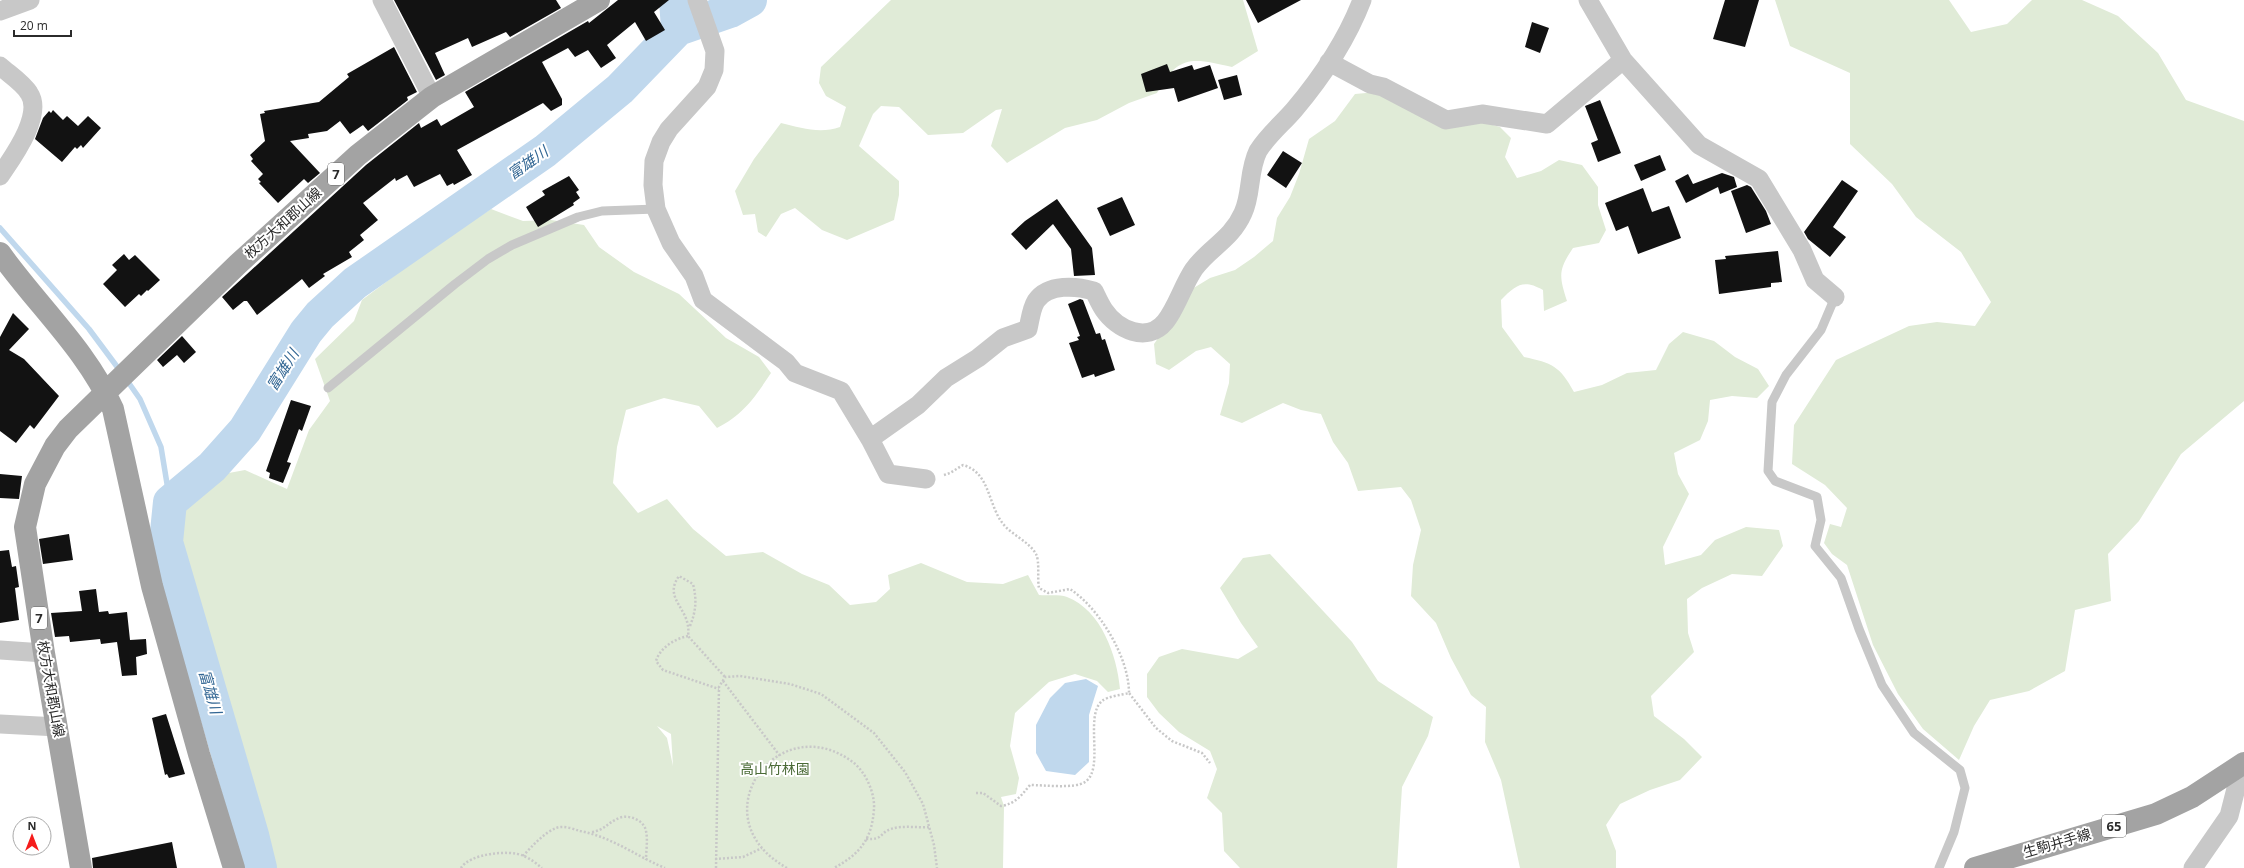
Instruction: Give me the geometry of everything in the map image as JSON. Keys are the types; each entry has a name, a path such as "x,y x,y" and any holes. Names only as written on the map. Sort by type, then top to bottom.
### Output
{"main road":[{"name":"枚方大和郡山線","path":"81,868 58,727 44,653 26,527 29,505 35,484 55,446 68,429 106,392 301,205 358,155 432,97 599,0"},
{"path":"0,253 53,317 106,392 113,409 152,586 199,754 234,868"},
{"name":"生駒井手線","path":"1975,868 2156,814 2192,797 2243,764"}],"street":[{"path":"0,11 30,0"},
{"path":"382,0 432,97"},
{"path":"697,0 715,51 714,70 707,87 669,129 661,142 654,161 653,185 656,209 672,242 694,276 703,300 786,362 795,373 841,391 870,438 888,474 926,479"},
{"path":"870,438 918,405 946,378 978,358 1003,338 1028,329 1036,301 1050,290 1078,286 1094,291 1104,310 1118,324 1134,333 1152,333 1165,322 1195,268 1235,230 1244,211 1251,172 1258,152 1271,133 1293,112 1314,86 1356,16 1362,0"},
{"path":"1588,0 1623,60 1699,146 1759,179 1802,250 1815,280 1835,297"},
{"path":"1328,62 1370,84 1383,87 1446,120 1482,114 1547,124 1623,60"},
{"path":"0,66 29,93 34,105 25,136 0,176"},
{"path":"0,650 44,653"},
{"path":"0,724 58,727"},
{"path":"2193,868 2229,816 2243,764"}],"lane":[{"path":"328,388 455,284 488,259 512,245 584,215 602,210 656,209"},
{"path":"1835,297 1821,330 1786,375 1772,402 1768,471 1774,481 1817,497 1821,520 1815,546 1841,578 1859,629 1882,685 1914,734 1960,770 1965,788 1954,832 1939,868"}],"path":[{"path":"926,479 950,473 963,464 970,466 983,479 1000,521 1016,537 1031,546 1037,556 1039,588 1048,593 1070,589 1081,596 1100,620 1115,643 1126,666 1129,678 1129,693 1156,728 1172,741 1202,753 1210,763"},
{"path":"688,636 695,614 696,598 693,584 679,576 673,585 673,595 687,617 690,626"},
{"path":"688,636 725,677"},
{"path":"688,636 680,637 659,653 656,662 663,670 719,689"},
{"path":"716,868 719,689 725,677 740,676 790,684 822,694 878,739 905,772 922,804 929,827 937,868"},
{"path":"722,681 780,756"},
{"path":"976,793 983,793 1000,806 1010,805 1017,800 1030,785 1075,785 1086,782 1093,772 1096,709 1103,700 1129,693"},
{"path":"787,868 770,858 756,842 748,823 747,801 753,781 766,764 802,746 822,747 842,754 858,766 869,784 874,804 873,824 866,839 850,859 834,868"},
{"path":"591,832 602,831 620,817 632,817 641,822 646,830 646,860"},
{"path":"523,856 544,836 557,828 569,827 591,832 634,851 646,860 665,868"},
{"path":"866,839 881,838 890,829 929,827"},
{"path":"715,859 744,857 762,848"},
{"path":"461,868 468,859 476,856 498,854 523,856 542,868"}],"green space":[{"path":"891,0 1243,0 1258,51 1232,67 1197,61 1180,65 1172,71 1157,93 1129,103 1097,120 1065,128 1007,163 991,146 1002,109 996,110 963,133 928,135 899,107 881,106 873,114 859,146 899,181 899,195 894,220 847,240 822,230 795,208 781,214 766,237 758,232 755,214 743,215 735,191 754,159 781,123 818,130 840,127 846,107 826,96 819,83 821,67"},
{"path":"1775,0 1949,0 1971,32 2007,24 2032,0 2082,0 2118,16 2158,53 2186,100 2244,121 2244,401 2181,454 2139,521 2108,554 2111,601 2075,610 2065,671 2029,691 1990,700 1974,726 1959,760 1923,729 1898,694 1873,645 1847,565 1832,554 1824,543 1830,524 1841,527 1847,508 1825,485 1792,464 1794,425 1836,360 1909,326 1937,322 1975,326 1991,302 1961,252 1916,217 1892,184 1850,144 1850,73 1790,46"},
{"path":"1377,92 1500,127 1511,138 1505,157 1517,178 1541,171 1559,160 1582,165 1598,187 1598,205 1606,230 1599,243 1573,248 1568,256 1561,273 1562,285 1567,301 1544,311 1543,290 1525,284 1516,287 1501,300 1502,327 1524,357 1542,361 1554,367 1564,376 1574,392 1602,385 1627,373 1656,370 1669,344 1683,332 1714,341 1735,357 1758,369 1769,386 1757,398 1732,396 1710,400 1708,421 1700,440 1674,453 1678,474 1689,494 1663,547 1665,565 1701,555 1715,540 1746,527 1779,530 1783,546 1762,576 1732,574 1702,588 1687,599 1688,633 1694,652 1651,696 1654,716 1684,739 1702,757 1680,780 1650,790 1620,804 1606,825 1616,851 1616,868 1520,868 1501,780 1485,742 1486,707 1471,695 1451,658 1436,623 1411,596 1413,565 1421,530 1411,500 1401,487 1358,491 1348,463 1333,442 1321,414 1301,410 1283,403 1242,423 1220,415 1229,383 1230,364 1211,347 1196,351 1169,370 1156,364 1154,344 1192,289 1210,278 1235,270 1273,241 1277,218 1290,197 1299,174 1309,139 1335,121 1355,94"},
{"name":"高山竹林園","path":"491,209 523,221 551,220 584,225 599,247 634,272 679,294 726,338 759,357 771,373 742,411 717,428 699,406 664,398 626,410 617,447 613,483 638,513 667,499 693,529 726,556 763,552 802,574 829,585 850,605 876,602 890,589 888,575 921,563 967,582 1003,584 1028,575 1039,595 1067,597 1079,603 1089,612 1098,623 1111,648 1120,689 1108,692 1097,681 1075,674 1049,682 1015,713 1010,746 1019,778 1016,794 1001,797 1004,806 1003,868 273,868 252,785 228,708 209,660 202,629 186,588 182,561 176,543 183,536 178,504 218,475 245,470 287,489 309,430 330,401 315,359 354,321 362,300 434,246","holes":["657,726 671,734 673,766 667,738"]},
{"path":"1270,554 1352,642 1378,681 1433,717 1428,736 1402,787 1397,868 1240,868 1224,851 1222,813 1207,798 1217,769 1210,751 1179,732 1159,713 1147,697 1147,674 1159,657 1182,649 1238,659 1258,647 1241,623 1220,588 1243,558"}],"water":[{"path":"1086,679 1098,686 1089,715 1089,762 1075,775 1046,771 1036,753 1036,725 1050,698 1065,683"}],"building":[{"path":"394,0 556,0 561,8 510,37 506,32 472,47 468,38 435,53 445,75 436,80"},
{"path":"618,0 669,0 654,12 665,30 646,41 635,22 607,45 616,58 601,68 588,50 575,57 568,48 542,62 562,99 562,105 551,111 543,103 457,150 472,175 454,185 453,183 447,186 440,174 414,187 407,175 396,181 395,178 363,203 378,220 360,235 364,240 349,252 352,257 323,274 325,276 309,288 302,279 257,315 247,301 244,301 233,310 222,297 366,165 419,123 421,128 437,119 441,126 474,107 465,92 588,21 589,23"},
{"path":"1246,0 1301,0 1258,23"},
{"path":"1725,0 1759,0 1745,47 1713,39"},
{"path":"1532,22 1549,28 1540,53 1525,47"},
{"path":"394,47 417,92 407,97 408,100 368,131 363,125 350,134 340,121 327,131 308,134 309,138 290,141 320,173 308,183 304,179 278,203 259,183 261,182 258,179 263,174 251,161 253,159 250,155 265,141 260,114 265,113 264,111 319,102 349,77 347,74"},
{"path":"1167,64 1170,72 1192,65 1194,70 1210,65 1218,88 1178,102 1174,88 1146,92 1141,74"},
{"path":"1237,75 1242,95 1224,100 1218,80"},
{"path":"1600,100 1621,153 1598,162 1591,143 1598,140 1585,106"},
{"path":"53,110 63,120 67,116 78,126 88,116 101,128 83,148 81,145 77,149 75,147 62,162 35,139 43,118 49,111 51,113"},
{"path":"1283,151 1302,163 1286,188 1267,175"},
{"path":"1660,155 1666,170 1641,181 1634,165"},
{"path":"1722,173 1734,177 1737,187 1720,194 1718,187 1686,203 1675,181 1688,174 1693,184"},
{"path":"569,176 579,190 576,192 580,198 573,203 574,205 538,227 526,207 545,195 542,191"},
{"path":"1842,180 1858,191 1833,227 1846,237 1830,257 1808,239 1804,232"},
{"path":"1747,185 1751,187 1766,211 1771,224 1746,233 1731,191"},
{"path":"1643,188 1652,212 1669,206 1681,238 1638,254 1628,226 1616,231 1605,203"},
{"path":"1122,197 1135,225 1110,236 1097,208"},
{"path":"1057,199 1092,248 1095,275 1074,276 1071,249 1053,224 1026,250 1011,234 1025,221"},
{"path":"1778,251 1782,282 1771,283 1771,287 1719,294 1715,260 1726,259 1725,256"},
{"path":"124,254 129,260 135,255 160,280 141,296 139,294 125,307 103,284 117,270 112,265"},
{"path":"1080,299 1083,300 1096,334 1100,333 1102,340 1105,339 1115,370 1095,377 1094,374 1082,378 1069,343 1079,340 1077,337 1080,336 1068,304"},
{"path":"13,313 29,329 9,350 24,359 59,396 34,429 30,425 16,443 0,431 0,337"},
{"path":"182,336 196,352 184,363 177,355 163,367 157,360"},
{"path":"291,400 311,406 302,431 299,429 287,462 291,463 283,483 269,478 270,473 266,471"},
{"path":"0,474 22,476 19,499 0,498"},
{"path":"69,534 73,560 43,564 39,539"},
{"path":"9,550 12,567 16,566 19,587 15,588 19,620 0,623 0,551"},
{"path":"96,589 99,612 108,611 109,614 127,612 130,640 146,639 147,654 136,657 137,675 122,676 117,642 101,644 100,639 70,642 69,636 55,637 51,613 82,611 79,591"},
{"path":"166,714 185,774 169,778 167,774 165,775 152,718"},
{"path":"172,842 177,868 93,868 92,858"}],"waterway":[{"name":"富雄川","path":"676,0 678,29"},
{"name":"富雄川","path":"260,868 252,835 166,542 170,502 212,467 245,430 306,332 320,315 355,283 545,151 620,89 678,29 730,11 750,0"},
{"path":"0,228 89,329 121,372"},
{"path":"126,379 140,399 161,447 170,502"}]}
